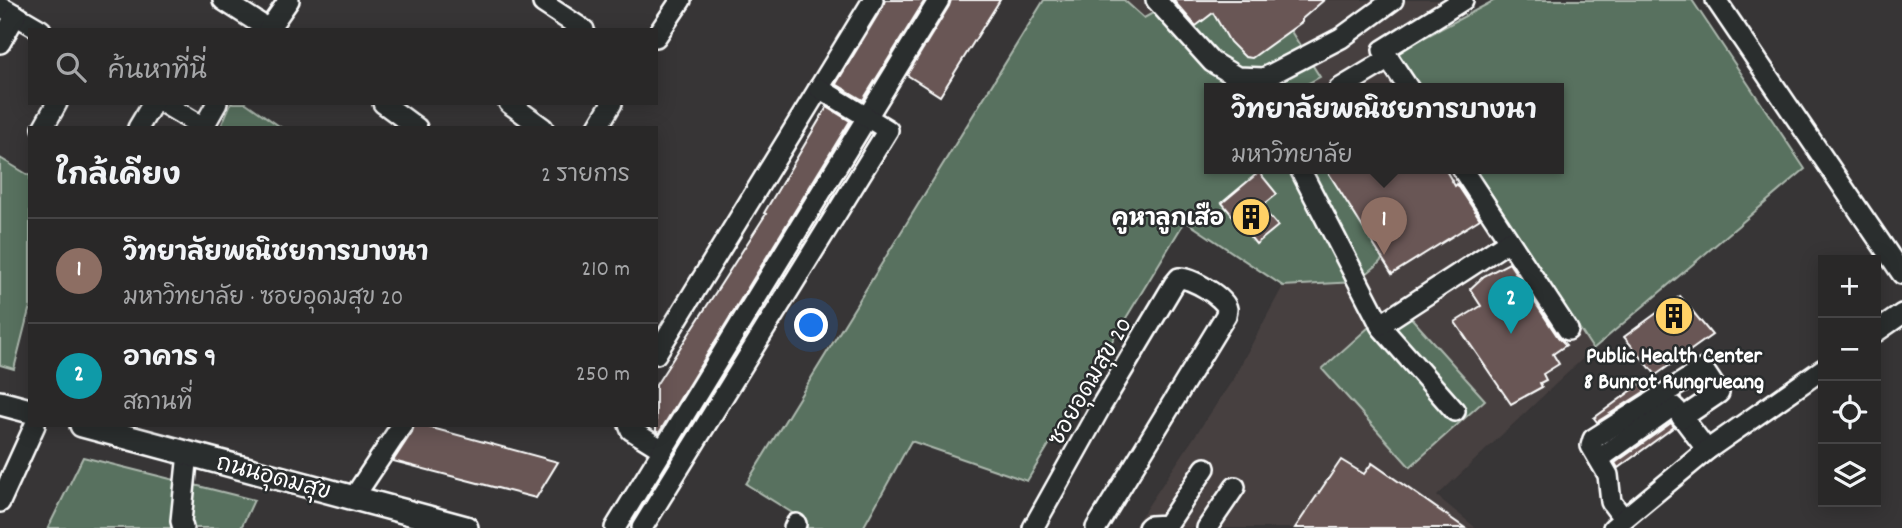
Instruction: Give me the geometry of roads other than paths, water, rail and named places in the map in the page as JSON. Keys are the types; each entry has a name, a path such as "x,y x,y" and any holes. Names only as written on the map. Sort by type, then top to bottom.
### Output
{"main road":[{"path":"0,403 28,410"},
{"name":"ถนนอุดมสุข","path":"109,429 466,528"}],"street":[{"path":"223,0 272,28 289,0"},
{"path":"658,351 873,0"},
{"path":"614,528 939,0"},
{"path":"1156,0 1212,62 1237,77 1264,78 1341,38 1393,0"},
{"path":"1347,83 1463,0"},
{"path":"1716,0 1902,274"},
{"path":"658,34 676,2"},
{"path":"543,3 581,28"},
{"path":"0,43 8,10 38,28"},
{"path":"1387,55 1405,83"},
{"path":"642,528 888,130 819,88"},
{"path":"44,126 56,105"},
{"path":"139,126 152,105"},
{"path":"166,105 201,126"},
{"path":"204,126 216,105"},
{"path":"386,105 414,126"},
{"path":"512,105 540,126"},
{"path":"598,126 611,105"},
{"path":"1303,174 1380,325 1455,411"},
{"path":"1465,174 1568,330"},
{"path":"1380,325 1510,241"},
{"name":"ซอยอุดมสุข 20","path":"1033,528 1174,284 1179,278 1190,279 1222,300 1227,308 1226,315 1096,528"},
{"path":"1881,329 1902,314"},
{"path":"1707,450 1673,406 1593,439 1591,446 1608,475 1611,502 1618,523 1707,450 1818,372"},
{"path":"0,502 34,427"},
{"path":"354,497 401,427"},
{"path":"630,427 677,472"},
{"path":"183,528 181,521 188,453"},
{"path":"1163,527 1205,468"},
{"path":"1208,528 1235,487"}],"place":[{"name":"คูหาลูกเสือ","path":"1251,217"},
{"name":"วิทยาลัยพณิชยการบางนา","path":"1384,255"},
{"name":"Public Health Center 8 Bunrot Rungrueang","path":"1674,316"},
{"name":"อาคาร 9","path":"1511,334"}]}
